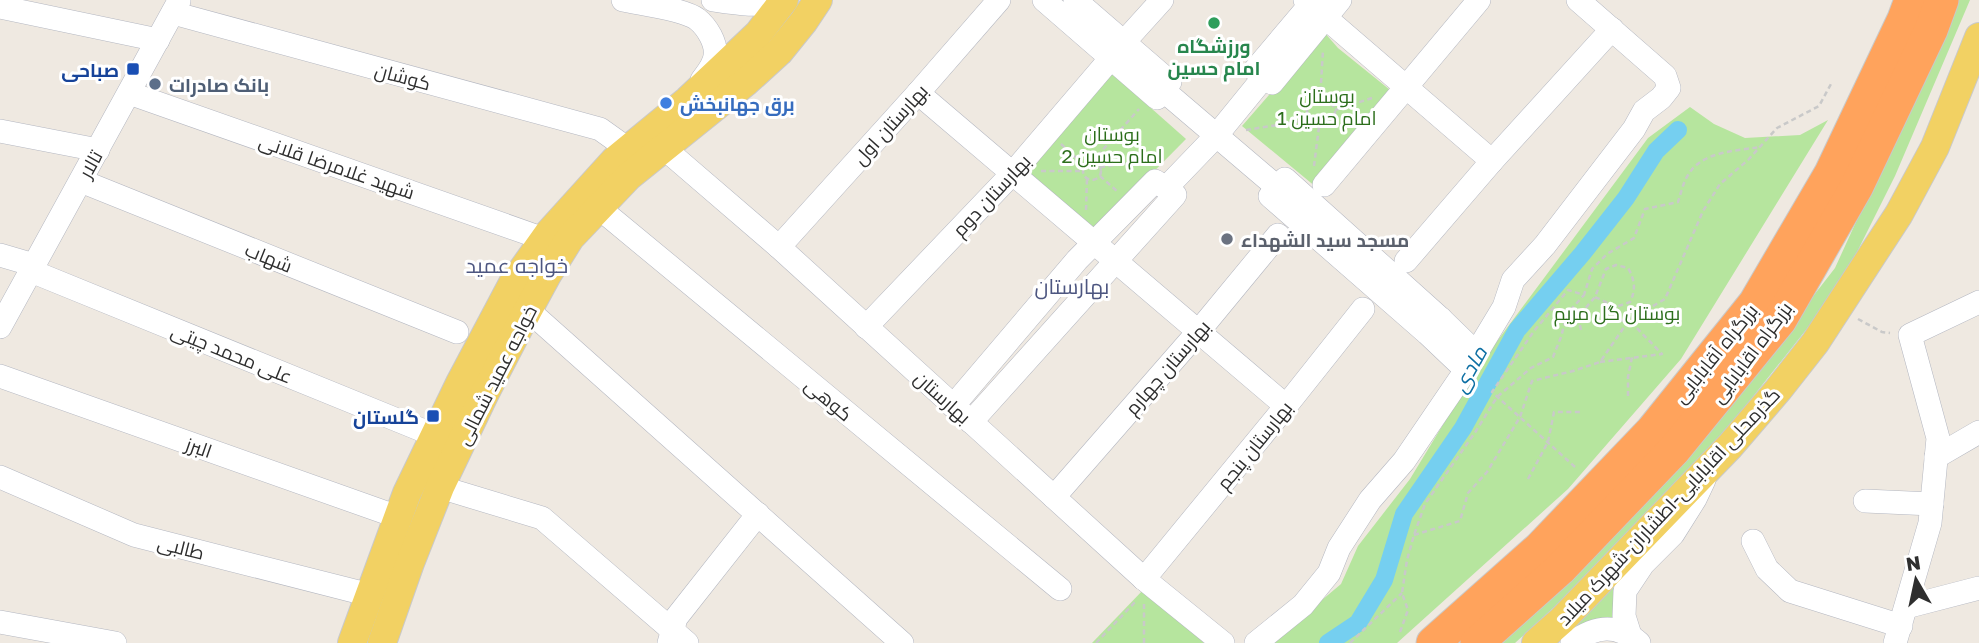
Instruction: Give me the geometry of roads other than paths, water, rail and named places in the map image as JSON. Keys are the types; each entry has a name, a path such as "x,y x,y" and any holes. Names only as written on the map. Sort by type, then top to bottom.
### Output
{"highway":[{"name":"بزرگراه اقابابایی","path":"1477,643 1560,569 1674,450 1780,320 1857,186 1931,30 1942,0"},
{"name":"بزرگراه آقابابایی","path":"1433,643 1540,548 1653,431 1755,303 1831,173 1908,6"}],"main road":[{"name":"خواجه عمید شمالی","path":"382,643 435,498 485,393 525,297 544,239 607,169 688,100 758,34 784,0"},
{"name":"خواجه عمید شمالی","path":"352,643 407,493 434,435 525,297 547,275 570,238 629,176 665,149 779,52 818,0"},
{"name":"گذرمحلی اقابابایی-اطشاران-شهرک میلاد","path":"1536,643 1562,620 1708,468 1778,390 1815,343 1899,214 1935,147 1979,37"}],"street":[{"path":"623,0 673,10 696,18 712,36 716,55 688,100"},
{"path":"713,0 764,5 784,0"},
{"name":"بهارستان اول","path":"779,247 999,0"},
{"path":"1044,0 1117,50"},
{"path":"1075,0 1158,94 1216,136 1278,187 1270,196 1434,326 1471,362"},
{"name":"بهارستان دوم","path":"866,327 1014,172 1162,0"},
{"path":"1166,188 1216,136 1264,77 1255,70 1313,6 1340,0"},
{"path":"1324,185 1479,0"},
{"path":"1256,643 1303,605 1329,573 1339,548 1370,500 1404,461 1471,362 1504,307 1513,280 1545,245 1634,129 1644,111 1669,88 1665,76 1578,0"},
{"name":"تالار","path":"0,327 176,6"},
{"name":"کوشان","path":"176,6 600,130 628,149"},
{"path":"1313,6 1492,161"},
{"path":"0,7 158,40"},
{"path":"1406,261 1612,29"},
{"name":"شهید غلامرضا قلانی","path":"129,93 544,239"},
{"path":"918,93 1014,172 1089,240 1286,407"},
{"path":"0,131 97,150"},
{"name":"بهارستان","path":"665,149 779,247 1144,579 1223,643"},
{"name":"شهاب","path":"80,181 457,332"},
{"path":"953,406 1089,240 1155,181 1175,195 971,422"},
{"name":"کوهی","path":"599,208 1060,589"},
{"name":"بهارستان چهارم","path":"1054,498 1278,235"},
{"name":"علی محمد چیتی","path":"0,255 434,435"},
{"path":"525,297 758,514 902,643"},
{"path":"1901,625 1930,523 1938,438 1910,335 1979,302"},
{"name":"بهارستان پنجم","path":"1144,579 1363,309"},
{"name":"البرز","path":"0,376 398,517"},
{"path":"1936,457 1979,432"},
{"path":"1634,639 1624,615 1625,591 1643,564 1673,534 1695,499 1708,468"},
{"name":"طالبی","path":"0,477 134,535 370,595"},
{"path":"453,491 542,518 676,639"},
{"path":"1865,501 1932,504"},
{"path":"676,639 676,618 758,514"},
{"path":"1753,541 1767,569 1790,591 1901,625 1979,588"},
{"path":"0,622 115,643"},
{"path":"1572,643 1584,634 1606,628 1634,639"}],"waterway":[{"name":"مادی","path":"1328,643 1358,623 1384,580 1404,514 1463,428 1517,330 1626,198 1656,151 1678,130"}],"place":[{"name":"ورزشگاه امام حسین","path":"1214,23"},
{"name":"صباحی","path":"133,69"},
{"name":"بانک صادرات","path":"155,84"},
{"name":"برق جهانبخش","path":"666,103"},
{"name":"مسجد سید الشهداء","path":"1227,239"},
{"name":"گلستان","path":"433,416"}],"district":[{"name":"خواجه عمید","path":"517,265"},
{"name":"بهارستان","path":"1072,286"}],"park label":[{"name":"بوستان امام حسین 1","path":"1327,106"},
{"name":"بوستان امام حسین 2","path":"1112,144"},
{"name":"بوستان گل مریم","path":"1617,312"}]}
